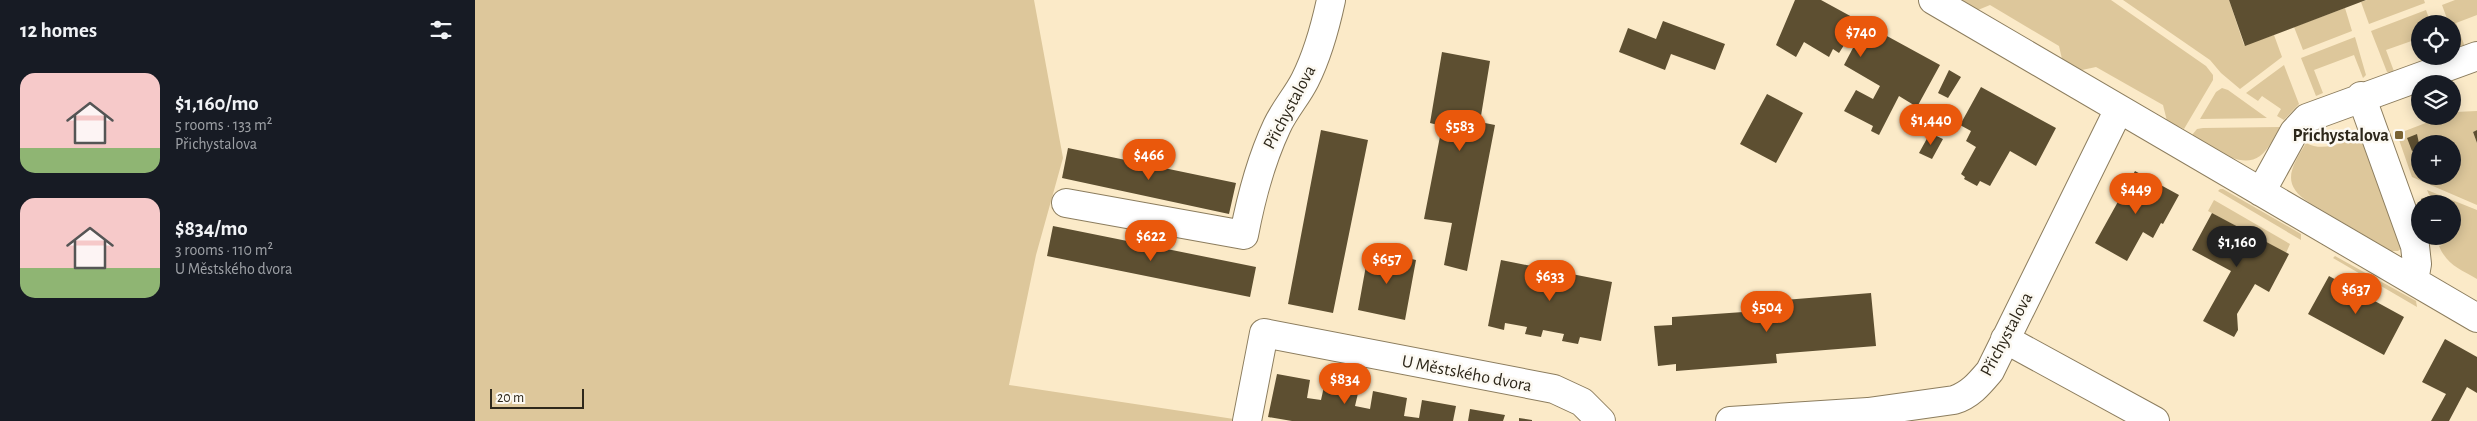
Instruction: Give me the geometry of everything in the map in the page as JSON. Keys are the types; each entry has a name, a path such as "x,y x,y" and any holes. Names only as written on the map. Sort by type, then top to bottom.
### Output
{"street":[{"name":"Přichystalova","path":"1066,203 1244,235 1265,153 1278,124 1304,82 1317,54 1331,0"},
{"path":"1933,0 2477,318"},
{"path":"2261,192 2299,124 2319,112 2361,96 2397,87 2477,56"},
{"path":"2361,96 2415,246 2417,264 2414,281"},
{"name":"Přichystalova","path":"1730,421 1868,416 1954,400 1964,396 1978,386 1990,370 2119,109"},
{"name":"U Městského dvora","path":"1247,421 1264,333 1554,389 1582,402 1601,421"},
{"path":"2005,339 2155,421"}],"shaded area":[{"path":"475,0 1034,0 1063,158 1036,255 1009,385 1247,421 475,421"},
{"path":"1962,0 2111,0 2206,66 2213,75 2213,80 2184,129 2167,121 2163,105 2096,67 2082,70 2062,59 2059,46 1990,5 1978,10"},
{"path":"2123,0 2229,0 2244,45 2274,35 2282,57 2240,89 2221,73 2210,60"},
{"path":"2367,0 2424,0 2425,3 2369,24 2361,2"},
{"path":"2455,0 2477,0 2477,15 2461,21 2461,15 2446,15 2442,5"},
{"path":"2345,8 2352,31 2303,50 2294,27"},
{"path":"2426,10 2428,15 2413,15"},
{"path":"2411,16 2411,41 2386,50 2395,74 2387,72 2371,31"},
{"path":"2461,36 2465,47 2461,48"},
{"path":"2355,37 2366,75 2363,78 2354,55 2314,70 2323,93 2316,96 2301,58"},
{"path":"2284,65 2299,104 2284,120 2277,116 2281,109 2262,96 2258,101 2246,93"},
{"path":"2222,88 2228,90 2267,118 2200,119 2216,92"},
{"path":"2477,111 2477,130 2473,132 2477,143 2477,205 2461,198 2461,195 2454,195 2431,185 2461,185 2461,135 2411,135 2411,174 2397,134 2420,125 2461,125 2461,112"},
{"path":"2280,127 2266,150 2252,160 2234,159 2192,135 2197,129 2203,128"},
{"path":"2362,135 2402,248 2398,251 2391,251 2310,203 2295,189 2292,182 2293,168 2306,143 2320,147 2327,146"},
{"path":"2220,189 2301,234 2301,240 2218,191"},
{"path":"2427,190 2440,195 2429,195"},
{"path":"2214,200 2290,244 2286,253 2208,211"},
{"path":"2461,204 2477,210 2477,279 2450,262 2439,246 2461,245"},
{"path":"2335,256 2416,301 2417,307 2333,258"}],"building":[{"path":"1795,0 1821,0 1940,65 1917,107 1899,96 1879,135 1871,131 1873,126 1844,111 1856,90 1873,99 1880,86 1844,65 1854,46 1846,42 1839,53 1833,49 1829,57 1804,42 1796,57 1776,45"},
{"path":"2229,0 2366,0 2245,46"},
{"path":"1663,21 1725,44 1715,70 1671,54 1665,70 1619,52 1628,28 1656,39"},
{"path":"1442,52 1490,61 1480,122 1495,125 1467,271 1444,265 1452,223 1424,219 1442,126 1430,123"},
{"path":"1949,70 1961,77 1948,98 1938,93"},
{"path":"1981,87 2056,128 2036,166 2010,151 1990,186 1980,181 1977,186 1964,179 1965,177 1961,174 1976,147 1966,141 1971,131 1960,125"},
{"path":"1767,94 1803,113 1776,163 1740,144"},
{"path":"1321,130 1368,140 1333,313 1288,304"},
{"path":"2477,130 2477,143 2473,132"},
{"path":"1930,133 1943,139 1932,159 1919,153"},
{"path":"2411,136 2411,148 2407,138"},
{"path":"1068,148 1236,183 1229,214 1062,178"},
{"path":"2135,171 2179,195 2153,238 2143,232 2127,261 2095,243"},
{"path":"2212,213 2289,254 2269,292 2255,284 2237,314 2238,330 2234,337 2203,321 2231,271 2192,250"},
{"path":"1053,226 1256,267 1250,297 1047,256"},
{"path":"1369,249 1416,260 1405,320 1358,310"},
{"path":"1501,260 1612,282 1601,341 1580,337 1578,344 1562,341 1564,334 1543,330 1541,337 1525,334 1527,327 1505,323 1504,330 1488,326"},
{"path":"2329,276 2404,317 2384,355 2308,314"},
{"path":"1871,293 1876,346 1776,354 1777,363 1676,371 1676,364 1658,366 1654,326 1672,325 1672,317 1772,310 1771,301"},
{"path":"2445,339 2477,357 2477,393 2467,387 2449,421 2431,421 2446,394 2422,382"},
{"path":"1277,374 1310,380 1307,398 1321,400 1325,382 1359,389 1355,406 1370,409 1373,391 1407,398 1404,416 1419,418 1422,400 1456,406 1453,421 1292,421 1268,417"},
{"path":"1470,409 1505,415 1503,421 1468,421"},
{"path":"1519,418 1532,420 1532,421 1519,421"}],"place":[{"name":"Přichystalova","path":"2399,135"}]}
